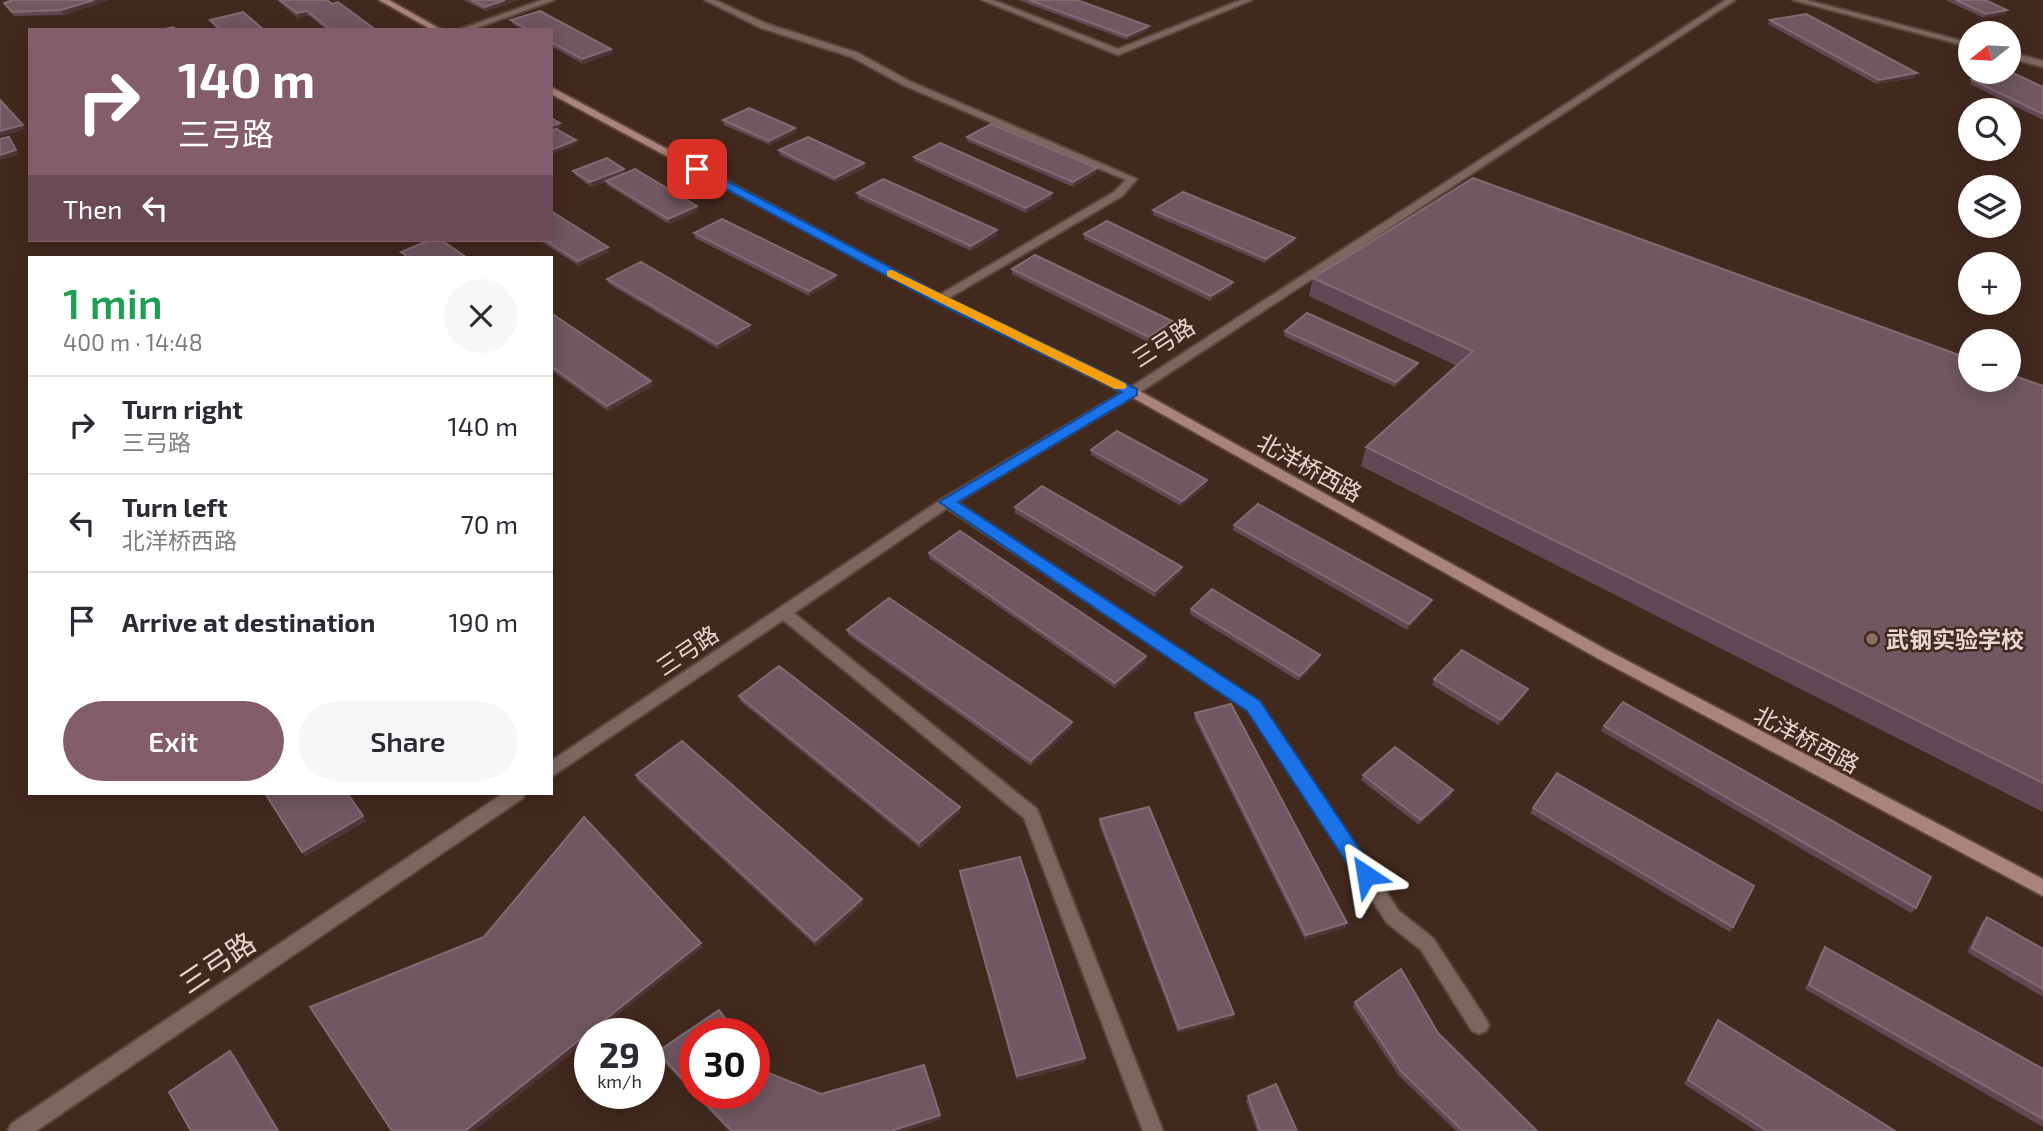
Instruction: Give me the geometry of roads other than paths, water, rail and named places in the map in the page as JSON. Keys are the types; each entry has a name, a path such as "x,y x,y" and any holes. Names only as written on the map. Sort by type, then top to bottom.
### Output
{"main road":[{"path":"383,0 434,28"},
{"name":"北洋桥西路","path":"553,91 940,299 1132,392 1602,654 2043,888"}],"street":[{"path":"468,28 550,0"},
{"path":"709,0 764,26 855,55 906,83 1132,179 1118,194 940,299"},
{"path":"986,0 1118,52 1248,0"},
{"name":"三弓路","path":"553,769 947,502 1132,392 1731,0"},
{"path":"1797,0 1958,42"},
{"path":"2021,58 2043,64"},
{"path":"947,502 1254,706 1394,918 1427,944 1479,1025"},
{"path":"785,614 1031,814 1153,1131"},
{"name":"三弓路","path":"18,1131 514,795"}],"place":[{"name":"武钢实验学校","path":"1872,639"}]}
